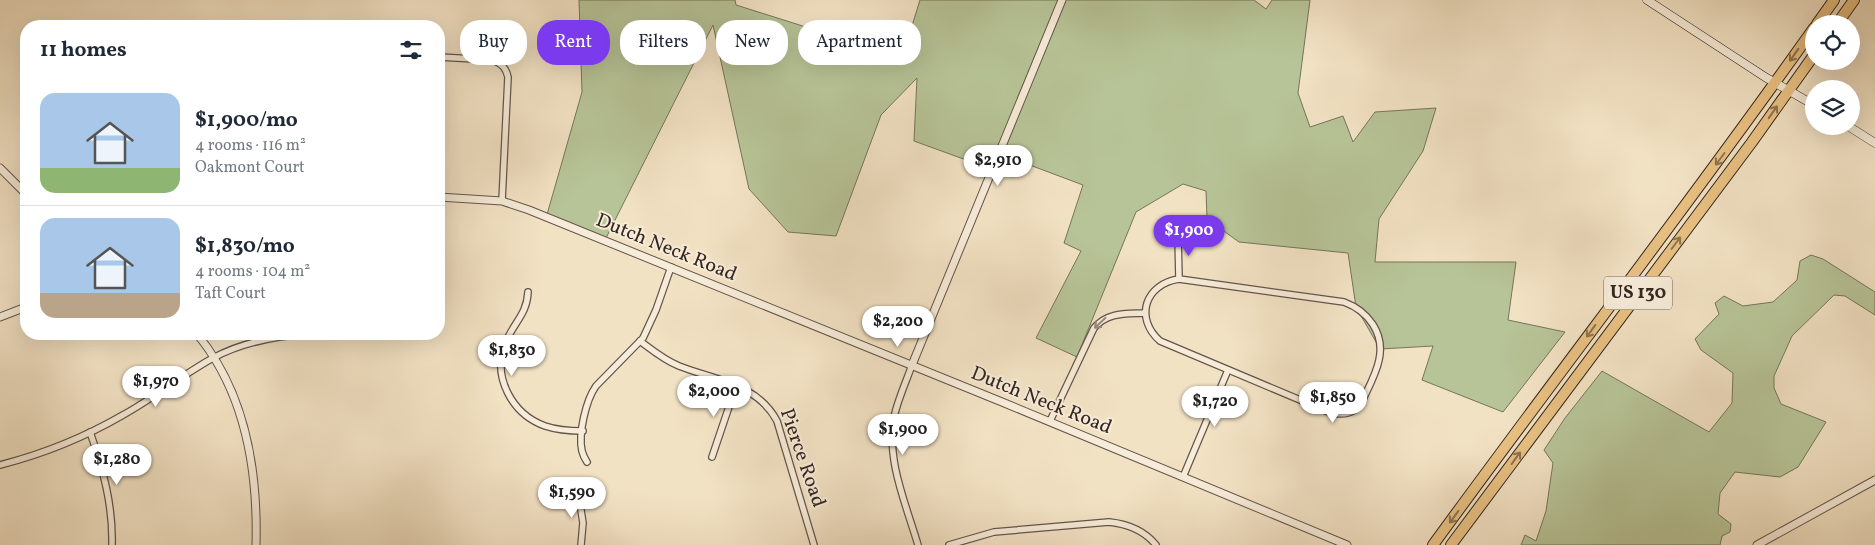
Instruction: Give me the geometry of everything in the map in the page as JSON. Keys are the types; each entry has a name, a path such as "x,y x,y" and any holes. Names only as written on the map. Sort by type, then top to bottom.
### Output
{"highway":[{"path":"1823,15 1834,0"},
{"path":"1843,15 1854,0"},
{"name":"US 130","path":"1433,545 1656,242 1740,133 1805,40"},
{"name":"US 130","path":"1451,545 1752,142 1805,68"},
{"path":"1656,242 1660,252 1660,264"},
{"path":"1606,310 1605,321 1609,331"}],"main road":[{"path":"1647,0 1805,100"},
{"path":"1860,134 1875,143"}],"street":[{"path":"918,545 895,467 892,444 895,415 912,365 1062,0"},
{"path":"445,57 494,60 504,66 506,71 508,77 502,201"},
{"path":"0,168 20,188"},
{"name":"Dutch Neck Road","path":"445,197 502,201 912,365 1347,545"},
{"path":"1178,236 1179,279"},
{"path":"587,462 582,451 583,431 591,393 640,341 647,331 671,267"},
{"path":"1179,279 1344,302 1361,310 1369,317 1380,343 1377,366 1361,404 1357,409 1346,414 1331,413 1160,341 1149,327 1145,313 1146,305 1153,292 1165,282 1179,279"},
{"path":"528,292 525,310 510,331 501,354 501,367 505,388 519,409 536,422 557,429 583,431"},
{"path":"0,317 20,309"},
{"path":"1050,422 1094,328 1099,322 1116,314 1145,313"},
{"path":"201,340 214,357 233,395 245,434 256,510 256,545"},
{"path":"0,465 37,454 90,432 151,399 214,357 249,345 276,340"},
{"name":"Pierce Road","path":"640,341 652,351 678,365 736,386 761,399 777,421 814,545"},
{"path":"1183,477 1228,370"},
{"path":"712,457 736,386"},
{"path":"90,432 106,484 111,512 112,545"},
{"path":"1757,545 1875,480"},
{"path":"578,491 583,523 582,545"},
{"path":"949,545 1002,531 1109,522 1128,525 1137,529 1156,545"}],"green space":[{"path":"579,0 735,0 736,5 784,20 716,20 716,39 713,25 706,39 706,20 620,20 620,65 693,65 604,242 546,218 582,92 581,65 610,65 610,20 580,20"},
{"path":"920,0 1254,0 1266,9 1272,0 1310,0 1298,93 1310,127 1343,116 1353,142 1375,112 1436,108 1423,151 1379,219 1375,262 1516,262 1508,320 1565,332 1503,412 1422,380 1433,346 1380,349 1356,307 1348,253 1239,242 1207,219 1206,191 1183,184 1136,212 1077,357 1036,338 1081,251 1064,243 1083,185 1019,161 1013,177 914,141 917,78 881,115 836,236 788,232 749,189 722,65 788,65 788,21 798,25 798,65 921,65 921,20 914,20"},
{"path":"1811,255 1823,259 1875,292 1875,315 1845,296 1834,295 1792,336 1774,376 1774,388 1781,404 1826,422 1798,467 1780,477 1735,472 1720,493 1718,514 1731,524 1730,532 1722,536 1720,545 1521,545 1525,535 1536,541 1546,511 1553,463 1544,450 1565,418 1602,371 1709,432 1732,403 1733,373 1701,350 1695,339 1719,314 1715,303 1724,296 1743,306 1773,302 1797,280 1800,261"}]}
